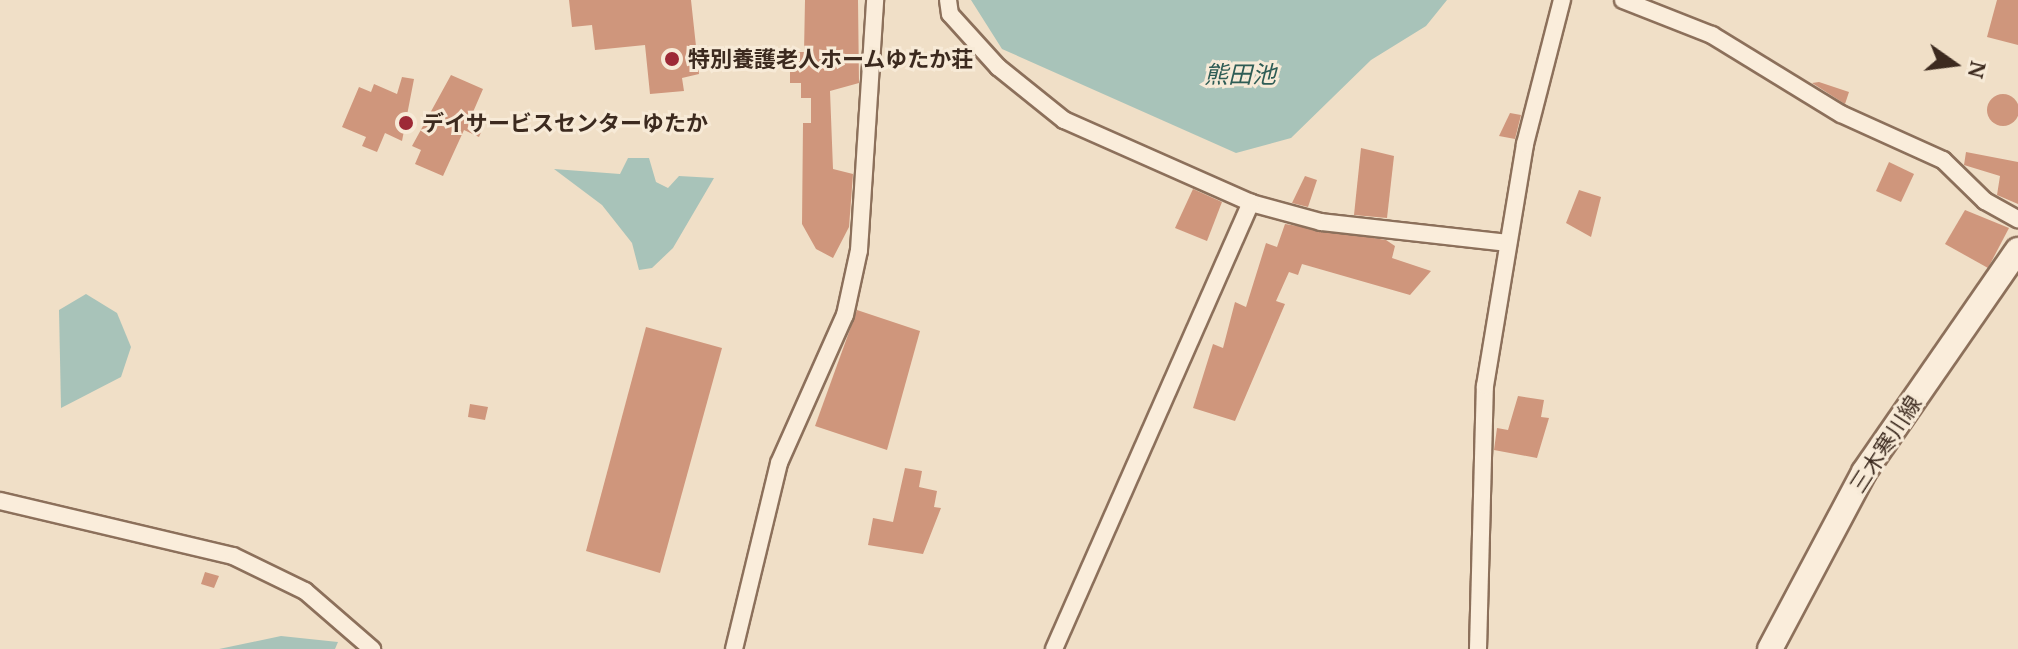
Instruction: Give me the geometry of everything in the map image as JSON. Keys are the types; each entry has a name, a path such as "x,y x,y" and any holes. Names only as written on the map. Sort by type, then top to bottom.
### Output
{"main road":[{"name":"三木寒川線","path":"1770,649 1864,472 2018,250"}],"street":[{"path":"734,649 779,463 845,315 854,276 875,0"},
{"path":"948,0 950,14 998,67 1064,120 1251,203 1321,222 1507,243"},
{"path":"1478,649 1478,489 1507,243 1562,0"},
{"path":"1623,0 1712,35 1841,114 1932,154 2018,219"},
{"path":"1054,649 1251,203"},
{"path":"0,501 233,556 305,591 372,649"}],"water":[{"name":"熊田池","path":"971,0 1447,0 1426,26 1371,60 1291,138 1236,153 1002,49"},
{"path":"628,158 649,158 656,182 668,188 679,176 714,178 673,248 652,268 639,270 632,243 602,205 554,169 620,174"},
{"path":"86,294 117,313 131,347 121,377 61,408 59,310"},
{"path":"281,636 338,642 335,649 219,649"}],"building":[{"name":"特別養護老人ホームゆたか荘","path":"569,0 691,0 699,74 682,78 684,91 650,94 645,45 595,50 592,25 572,27"},
{"path":"805,0 858,0 859,83 830,91 833,169 853,174 849,227 833,258 816,249 802,224 803,123 811,123 811,98 801,98 801,83 790,83 790,52 804,52"},
{"path":"1997,0 2018,0 2018,45 1987,37"},
{"path":"451,75 483,89 470,119 484,125 479,137 464,130 443,176 415,164 421,150 412,146"},
{"path":"402,77 414,79 402,141 385,133 377,152 362,146 366,137 342,127 359,87 371,92 374,84 397,94"},
{"path":"1819,82 1849,92 1845,104 1812,83"},
{"path":"2003,94 2015,98 2019,110 2015,122 2003,126 1991,122 1987,110 1991,98"},
{"path":"1510,113 1521,115 1515,139 1499,136"},
{"path":"1361,148 1394,156 1387,218 1354,215"},
{"path":"1966,152 2018,162 2018,204 1997,195 2000,176 1964,165"},
{"path":"1889,162 1914,174 1901,202 1876,191"},
{"path":"1305,176 1317,180 1308,207 1292,203"},
{"path":"1193,189 1222,202 1207,241 1175,228"},
{"path":"1579,190 1601,197 1591,237 1566,223"},
{"path":"1965,210 2009,228 1988,268 1945,244"},
{"path":"1285,224 1386,240 1395,246 1392,258 1431,271 1410,295 1302,264 1298,275 1289,272 1276,301 1285,304 1235,421 1193,408 1213,344 1223,348 1235,302 1246,307 1266,243 1277,247"},
{"path":"857,310 920,331 887,450 815,426"},
{"path":"646,327 722,348 660,573 586,551"},
{"path":"1518,396 1544,400 1541,417 1549,418 1537,458 1494,450 1497,428 1508,430"},
{"path":"470,404 488,407 485,420 468,417"},
{"path":"905,468 922,471 919,487 937,491 934,507 941,508 923,554 868,545 873,518 893,522"},
{"path":"205,572 219,576 214,588 201,584"}],"place":[{"name":"特別養護老人ホームゆたか荘","path":"672,59"},
{"name":"デイサービスセンターゆたか","path":"406,123"}]}
